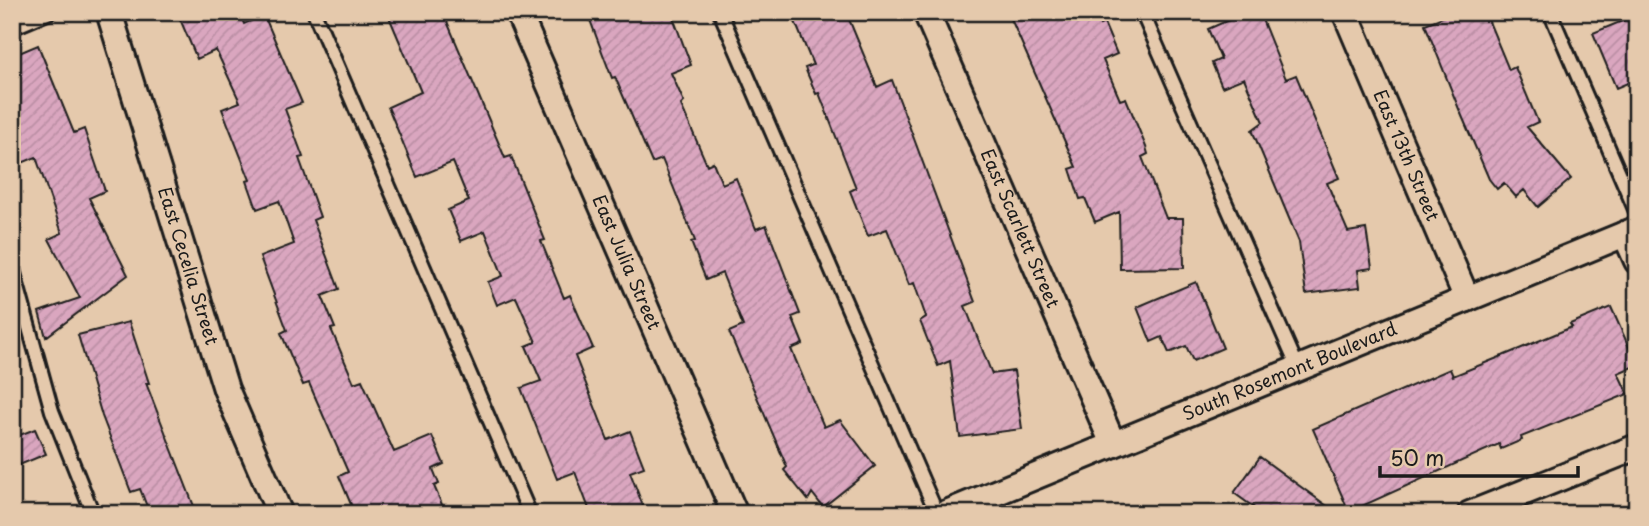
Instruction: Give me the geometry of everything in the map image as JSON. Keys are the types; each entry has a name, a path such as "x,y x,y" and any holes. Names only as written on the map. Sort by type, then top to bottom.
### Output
{"street":[{"name":"East Cecelia Street","path":"109,12 226,389 280,514"},
{"name":"East Julia Street","path":"518,12 735,514"},
{"name":"East Scarlett Street","path":"926,12 1113,444"},
{"name":"East 13th Street","path":"1345,12 1467,299"},
{"name":"South Rosemont Boulevard","path":"944,514 1467,299 1633,226"},
{"path":"1633,226 1637,261"},
{"path":"1470,514 1637,447"}],"lane":[{"path":"12,28 50,12"},
{"path":"314,12 530,514"},
{"path":"720,12 937,514"},
{"path":"1142,12 1298,368"},
{"path":"1550,12 1633,226"},
{"path":"12,266 52,411 93,514"}],"building":[{"path":"177,12 239,12 244,24 264,15 302,103 285,109 303,157 299,158 320,217 313,220 339,289 322,296 335,328 331,329 354,383 362,380 394,452 432,436 444,464 433,469 439,484 434,486 446,514 355,514 339,476 348,472 309,383 303,385 281,333 287,330 260,257 294,244 279,201 257,209 247,181 250,180 222,109 240,102 216,50 197,59"},
{"path":"387,12 443,12 505,158 511,156 545,240 541,241 564,298 570,295 593,348 575,356 608,440 630,431 644,467 630,472 646,514 591,514 575,472 557,479 521,388 541,381 526,346 536,342 516,297 497,305 488,282 503,276 485,231 461,241 448,210 469,201 453,162 417,177 388,107 421,92"},
{"path":"587,12 671,12 691,65 671,73 684,102 681,105 707,165 713,162 722,184 736,178 756,229 766,225 800,314 792,317 803,344 791,349 824,427 840,420 875,466 823,507 812,493 808,500 784,470 787,467 729,332 743,326 722,273 706,280 691,242 695,241 662,159 652,163 615,77 612,78"},
{"path":"791,12 846,12 877,87 892,80 975,302 965,306 992,374 1014,371 1022,429 960,437 950,361 938,366 920,321 926,317 914,283 909,285 887,229 868,236 850,191 856,188 819,93 816,94 805,68 813,65"},
{"path":"1008,12 1095,12 1100,25 1104,23 1117,54 1103,60 1120,100 1126,98 1146,147 1148,154 1142,157 1166,218 1183,218 1184,268 1120,269 1119,212 1095,222 1085,198 1080,199 1070,169 1076,167"},
{"path":"1247,12 1259,12 1286,79 1296,75 1339,178 1327,183 1348,232 1366,229 1372,268 1358,270 1360,287 1306,294 1299,242 1252,130 1263,122 1244,78 1222,87 1212,63 1221,59 1208,29"},
{"path":"1455,12 1485,12 1509,70 1515,67 1538,122 1527,127 1571,179 1538,207 1524,190 1516,197 1504,183 1497,189 1489,179 1459,109 1425,24"},
{"path":"1637,15 1637,79 1616,88 1593,33"},
{"path":"38,45 74,133 84,129 105,191 89,198 128,275 46,337 39,312 80,298 49,239 62,233 36,157 12,167 12,140 23,136 12,110 12,56"},
{"path":"1196,282 1223,348 1193,361 1186,346 1169,353 1162,337 1151,342 1137,307"},
{"path":"1611,307 1637,365 1618,373 1628,394 1521,437 1522,440 1501,449 1499,444 1349,512 1313,429 1450,369 1453,376 1500,357 1572,327 1570,324"},
{"path":"129,322 149,383 146,383 197,514 150,514 140,489 131,492 102,416 78,335"},
{"path":"35,429 46,454 12,468 12,438"},
{"path":"1260,457 1338,514 1263,514 1234,493"}]}
